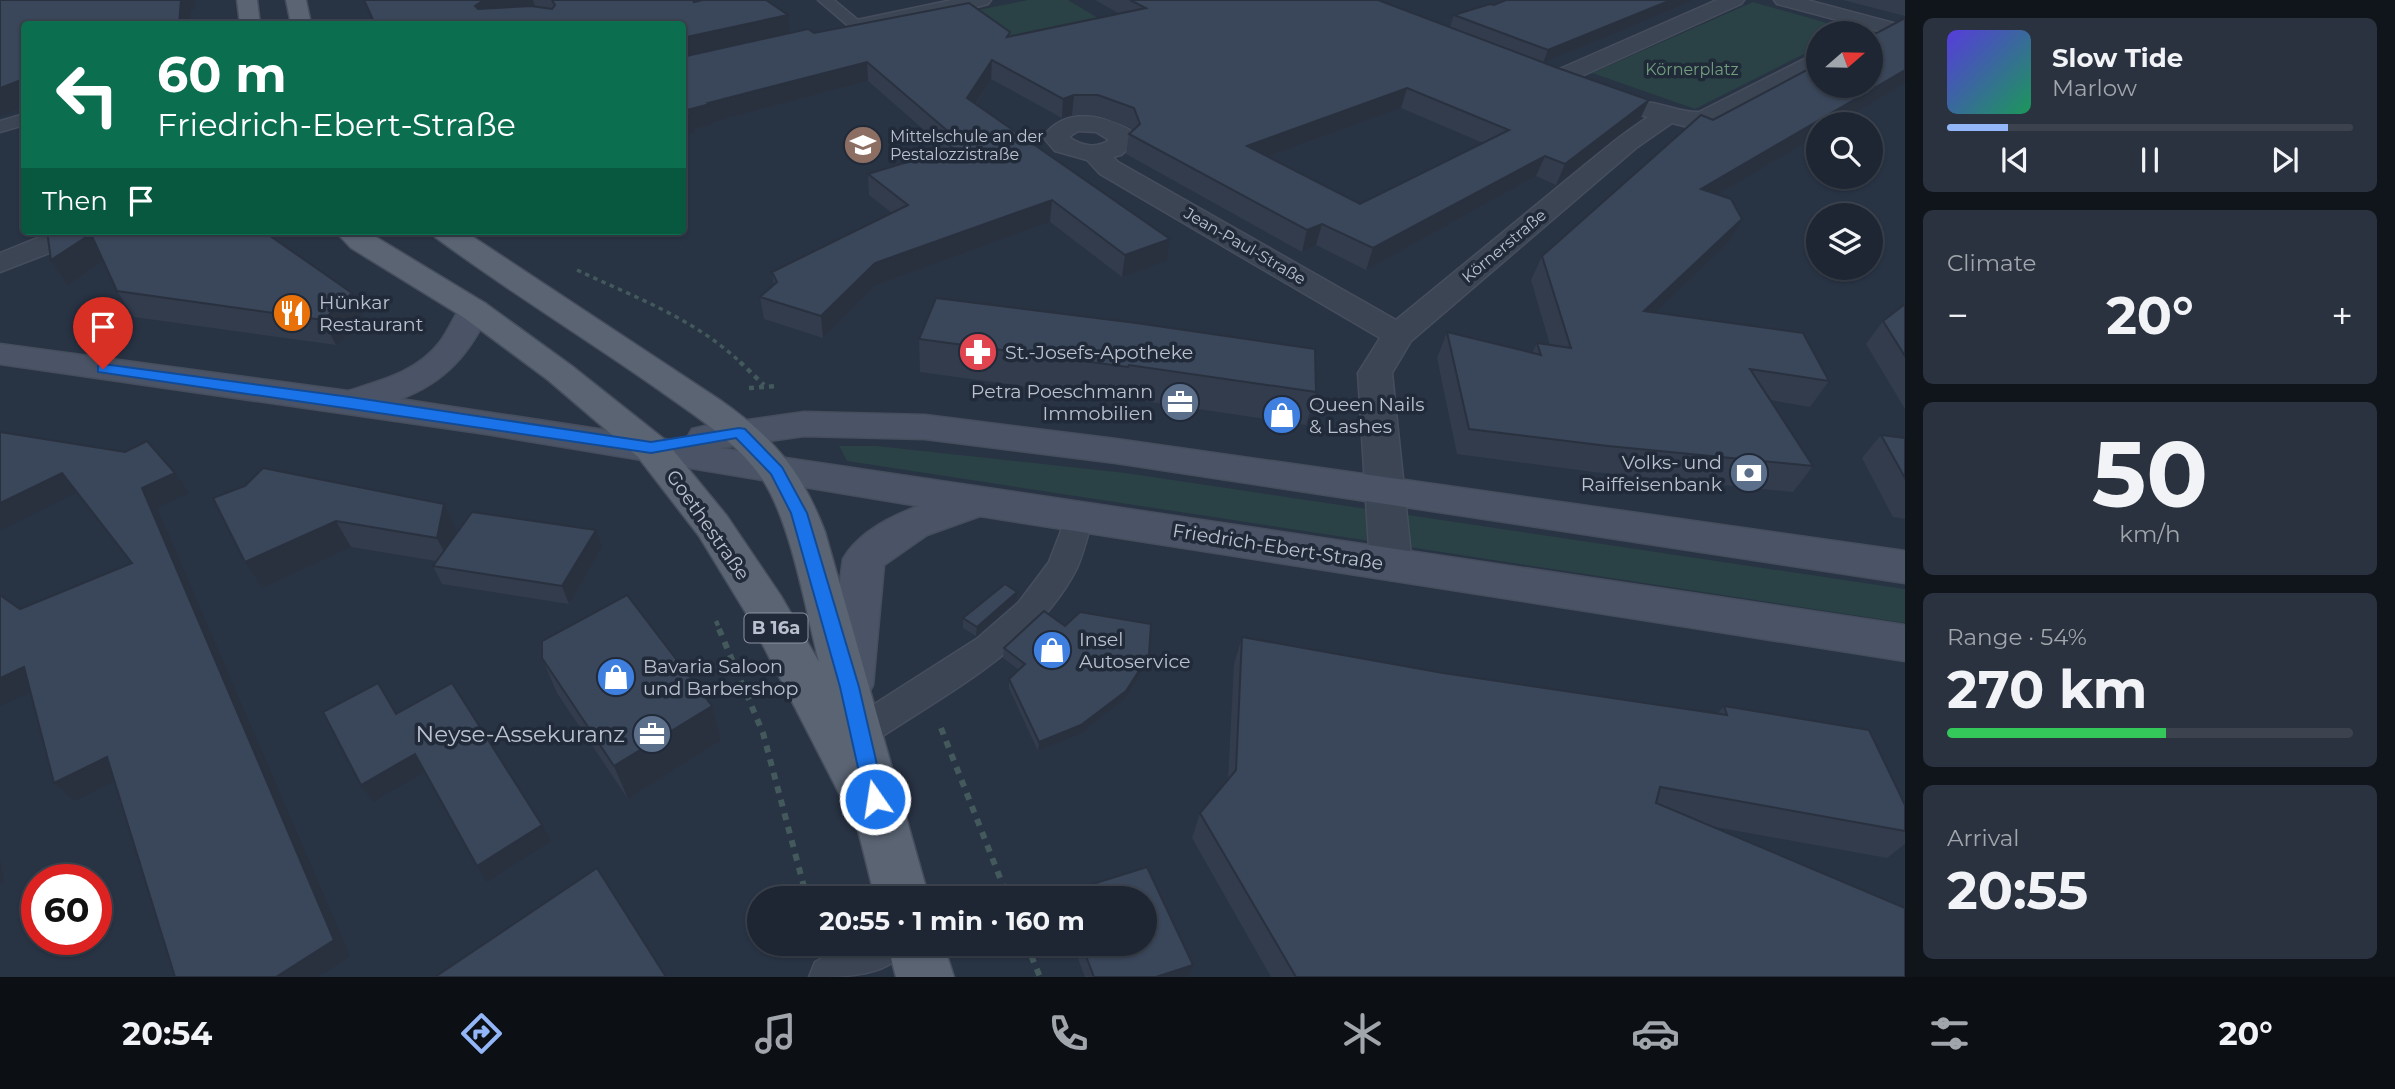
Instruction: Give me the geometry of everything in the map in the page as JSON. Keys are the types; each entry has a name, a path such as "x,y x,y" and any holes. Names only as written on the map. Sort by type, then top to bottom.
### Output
{"main road":[{"path":"247,0 250,21"},
{"path":"296,0 300,21"},
{"name":"Goethestraße","path":"353,235 474,310 560,373 651,447 713,526 765,608 880,821"},
{"name":"Goethestraße","path":"450,235 502,273 628,351 739,433 777,471 799,513 855,710 880,821 899,886"},
{"path":"919,956 925,977"}],"street":[{"path":"880,0 901,16"},
{"path":"832,32 981,0"},
{"path":"1556,79 1734,0"},
{"path":"1784,0 1848,21"},
{"path":"1883,31 1905,32"},
{"path":"1617,100 1666,116 1688,120 1704,119 1806,65"},
{"path":"1533,70 1593,91"},
{"name":"Körnerstraße","path":"1391,565 1382,492 1375,373 1398,335 1627,143 1666,116"},
{"name":"Jean-Paul-Straße","path":"1095,153 1109,168 1398,335"},
{"path":"0,263 70,235"},
{"path":"350,402 405,387 438,366 462,337 474,310"},
{"name":"Friedrich-Ebert-Straße","path":"0,354 651,447 777,471 1905,643"},
{"name":"Friedrich-Ebert-Straße","path":"651,447 804,424 925,427 1116,451 1905,567"},
{"path":"855,710 864,559 886,538 928,516 979,502"}],"lane":[{"path":"825,0 857,26"},
{"path":"0,127 21,120"},
{"path":"855,710 989,647 1040,601 1063,565 1079,517"},
{"path":"830,977 867,956"}],"path":[{"path":"576,270 682,319 723,345"},
{"path":"715,617 763,733 804,886"},
{"path":"1031,956 1040,977"}],"green space":[{"path":"1028,0 1068,0 1118,30 961,63 908,24"},
{"name":"Körnerplatz","path":"1753,2 1820,21 1806,21 1806,53 1695,109 1592,73"},
{"path":"839,446 877,446 1126,473 1905,589 1905,623 847,461"}],"building":[{"path":"0,0 181,0 179,21 21,21 21,80 0,88"},
{"path":"364,0 484,0 475,6 478,9 531,6 552,9 555,5 552,0 766,0 788,15 686,37 686,21 374,21"},
{"path":"1130,0 1378,0 1649,100 1565,164 1545,156 1373,248 1322,224 1307,230 1129,134 1140,124 1134,108 1098,95 1074,95 1063,99 992,60 967,98 1170,239 1125,255 1052,200 875,263 821,316 760,297 777,282 772,272 908,205 868,174 953,148 939,136 950,133 867,62 708,103 710,104 687,110 691,114 686,115 686,56 808,29 814,33 969,3 1010,32 1007,37 1146,8","holes":["1407,88 1509,130 1360,204 1247,146"]},
{"path":"1506,0 1671,0 1548,50 1454,15"},
{"path":"1905,18 1905,70 1883,83 1883,30"},
{"path":"1806,70 1806,98 1857,98 1833,112 1806,112 1806,128 1701,189 1731,199 1742,219 1644,311 1803,333 1829,381 1750,369 1813,466 1469,429 1447,332 1541,355 1537,343 1571,348 1542,256 1701,115 1713,120"},
{"path":"48,235 89,235 51,260"},
{"path":"91,235 269,235 352,293 323,320 117,291"},
{"path":"936,298 1315,349 1316,392 919,339"},
{"path":"1905,304 1905,356 1883,321"},
{"path":"0,432 125,452 147,441 175,473 142,488 334,940 276,977 175,977 107,757 54,783 24,667 0,678 0,595 20,609 132,563 62,473 0,503"},
{"path":"1881,435 1905,438 1905,478"},
{"path":"263,468 444,504 437,538 336,521 245,562 213,498 245,486"},
{"path":"472,512 596,530 562,586 433,566"},
{"path":"1005,584 1017,592 977,627 963,618"},
{"path":"627,595 712,706 614,766 542,658 542,641"},
{"path":"1044,611 1065,626 1080,612 1151,624 1149,655 1126,691 1081,725 1039,742 1009,679 1025,664 1004,648"},
{"path":"1242,637 1443,673 1727,715 1724,706 1869,730 1905,805 1905,831 1660,787 1656,803 1905,908 1905,977 1296,977 1200,813 1236,770"},
{"path":"378,683 396,714 452,683 542,825 477,866 415,754 361,785 323,712"},
{"path":"1147,867 1156,886 1086,886"},
{"path":"597,868 666,977 435,977"},
{"path":"1157,888 1193,965 1156,977 1094,977 1086,956 1157,956"}],"place":[{"name":"Mittelschule an der Pestalozzistraße","path":"863,145"},
{"name":"Hünkar Restaurant","path":"292,313"},
{"name":"St.-Josefs-Apotheke","path":"978,352"},
{"name":"Petra Poeschmann Immobilien","path":"1180,402"},
{"name":"Queen Nails & Lashes","path":"1282,415"},
{"name":"Volks- und Raiffeisenbank","path":"1749,473"},
{"name":"Insel Autoservice","path":"1052,650"},
{"name":"Bavaria Saloon und Barbershop","path":"616,677"},
{"name":"Neyse-Assekuranz","path":"652,734"}],"route":[{"path":"103,369 350,402 651,447 739,433 777,471 799,513 849,687 875,799"}]}
